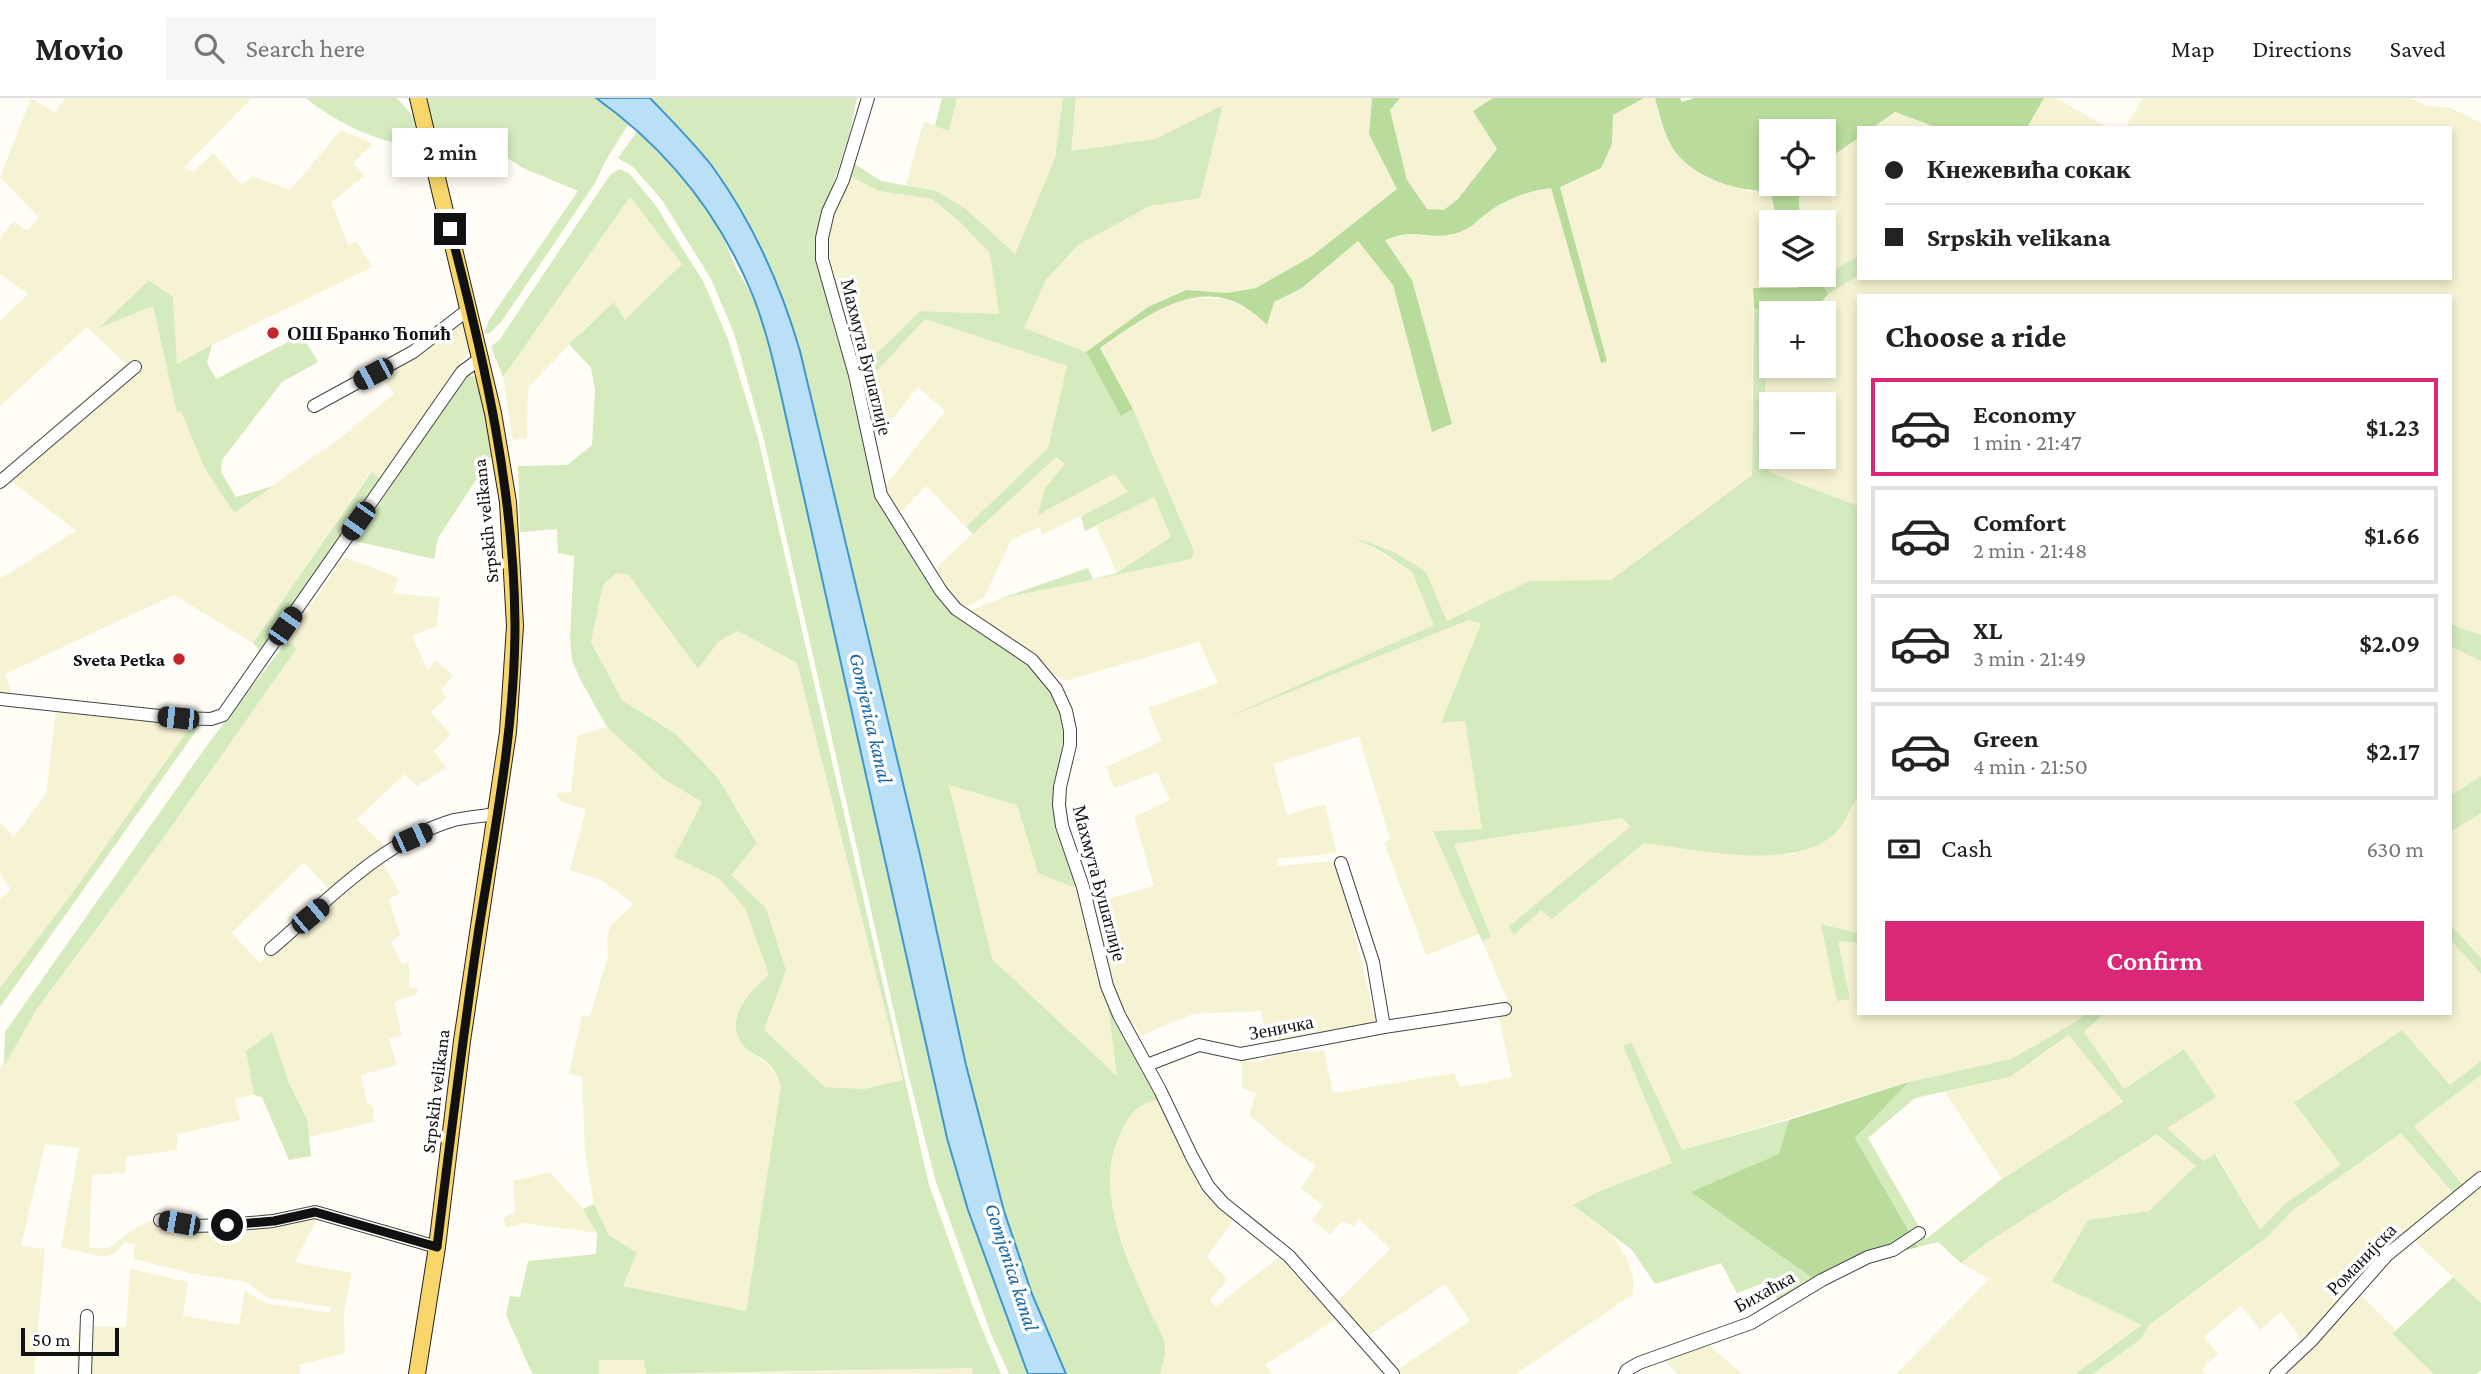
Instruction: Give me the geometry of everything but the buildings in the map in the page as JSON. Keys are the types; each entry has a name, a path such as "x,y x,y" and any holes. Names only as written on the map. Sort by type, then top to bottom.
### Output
{"main road":[{"path":"407,98 424,120"},
{"name":"Srpskih velikana","path":"417,1374 437,1247 462,1041 497,814 512,691 515,626 508,502 481,358 418,98"}],"street":[{"name":"Махмута Бушатлије","path":"868,98 844,180 828,212 822,238 822,259 855,375 881,495 941,591 956,609 1032,660 1056,689 1066,711 1070,730 1070,745 1060,787 1062,826 1083,887 1107,986 1119,1015 1208,1186 1223,1203 1289,1256 1393,1374"},
{"path":"314,406 413,352 470,309"},
{"path":"0,699 178,718 211,719 223,715 462,372 481,358"},
{"path":"0,482 135,367"},
{"path":"271,949 363,872 412,838 455,820 497,814"},
{"path":"1341,863 1373,962 1384,1027"},
{"name":"Зеничка","path":"1147,1065 1199,1045 1241,1054 1384,1027 1505,1009"},
{"name":"Романијска","path":"2276,1374 2311,1341 2387,1255 2481,1178"},
{"path":"160,1220 194,1226 227,1225 274,1221 315,1212 437,1247"},
{"name":"Бихаћка","path":"1625,1374 1639,1363 1751,1323 1822,1280 1868,1257 1893,1250 1919,1233"},
{"path":"85,1374 87,1316"}],"shaded area":[{"path":"31,98 54,112 65,98 252,98 184,167 193,172 213,153 242,185 252,176 290,190 341,130 373,144 353,163 365,176 331,202 348,244 357,242 372,267 212,345 177,365 173,297 150,280 102,327 153,306 177,412 181,410 204,467 234,513 341,437 394,394 382,378 463,317 471,348 381,480 371,471 253,643 174,595 5,674 14,699 0,697 0,579 76,531 0,472 126,364 87,327 0,406 0,321 28,294 0,274 0,237 14,221 27,231 39,218 0,177"},
{"path":"957,98 1063,98 1055,158 1015,254 966,209 906,184 924,121 949,131"},
{"path":"1076,98 1372,98 1369,134 1398,189 1312,256 1256,288 1227,293 1185,290 1148,307 1086,352 1023,329 1046,280 1078,245 1150,206 1200,197 1223,106 1155,139 1070,151"},
{"path":"1400,98 1493,98 1474,111 1497,149 1458,200 1444,210 1427,210 1407,180 1390,110"},
{"path":"1644,98 1655,98 1663,127 1748,191 1759,191 1759,196 1773,196 1775,210 1759,210 1759,287 1798,288 1753,288 1752,475 1611,580 1529,581 1447,621 1426,572 1360,540 1412,572 1435,625 1249,708 1469,620 1481,624 1442,722 1465,720 1482,829 1433,831 1479,934 1426,955 1384,843 1390,839 1359,736 1273,764 1287,815 1325,804 1337,853 1276,859 1278,866 1337,861 1378,1030 1269,1049 1261,1011 1193,1014 1142,1035 1125,1014 1114,989 1094,903 1154,886 1134,817 1170,800 1157,772 1114,788 1106,767 1162,741 1148,708 1218,683 1199,642 1065,681 969,611 999,599 1192,559 1194,551 1133,409 1100,348 1150,313 1187,297 1224,299 1254,311 1302,288 1358,241 1393,285 1432,431 1451,425 1412,280 1385,239 1410,234 1425,236 1476,224 1486,214 1510,199 1535,190 1551,188 1601,363 1606,360 1560,187 1612,144 1613,115"},
{"path":"2044,98 2056,98 2105,126 2029,126"},
{"path":"2143,98 2411,98 2425,105 2451,108 2481,123 2481,635 2452,625 2452,294 1857,294 1857,506 1769,473 1769,469 1836,469 1836,392 1765,391 1766,378 1836,378 1836,301 1822,301 1828,294 1857,277 1857,280 2452,280 2452,126 2126,126"},
{"path":"1895,112 1933,126 1875,126"},
{"path":"1857,139 1857,257 1836,269 1836,210 1800,210 1799,196 1836,196 1836,154"},
{"path":"848,175 879,191 932,199 958,220 990,253 999,314 920,311 870,360 857,359 835,287 828,243 832,220"},
{"path":"630,197 682,264 625,321 615,303 587,326 528,388 527,438 513,440 503,377"},
{"path":"925,319 1067,366 1048,448 966,527 926,486 900,513 885,486 945,411 918,387 874,442 860,369 878,370"},
{"path":"1055,456 1066,464 1045,488 1039,514 1114,474 1128,492 1042,535 1040,527 1011,540 984,598 962,608 936,568"},
{"path":"1154,497 1172,537 1117,573 1096,526"},
{"path":"344,557 399,578 393,593 440,598 437,626 412,636 428,671 435,660 453,675 441,690 447,698 430,712 451,734 434,751 446,768 417,786 405,774 357,819 391,853 380,859 400,893 389,899 400,935 391,942 402,964 409,962 409,988 418,988 417,994 394,1002 402,1036 389,1039 397,1065 361,1075 367,1103 373,1106 374,1122 309,1137 307,1119 288,1081 271,1033 246,1051 254,1095 235,1099 240,1120 177,1134 177,1150 126,1157 125,1173 92,1175 89,1248 109,1248 134,1229 154,1219 178,1222 318,1217 295,1262 352,1273 344,1311 345,1353 299,1365 300,1374 76,1374 79,1326 126,1327 130,1269 188,1282 183,1316 239,1325 245,1291 265,1303 330,1313 331,1307 268,1298 246,1282 190,1273 133,1259 135,1244 125,1242 115,1253 103,1257 61,1247 79,1148 45,1144 21,1246 45,1249 34,1374 0,1374 0,1069 37,1009 162,840 296,649 287,641","holes":["304,862 338,899 259,962 232,933"]},
{"path":"616,573 629,574 698,669 719,641 738,631 797,663 903,1080 864,1089 825,1087 763,1030 786,970 766,908 731,875 757,842 718,778 676,734 622,700 591,641 603,585"},
{"path":"2452,647 2481,661 2481,776 2452,795"},
{"path":"56,709 193,723 71,895 0,988 0,899 11,889 0,875 0,822 14,837 46,794"},
{"path":"607,727 662,778 702,802 675,857 721,879 745,908 770,976 758,985 752,1054 771,1066 781,1086 746,1311 623,1286 637,1253 609,1235 594,1204 585,1153 582,1076 569,1074 582,1015 590,1017 608,956 610,926 634,904 603,881 570,870 586,809 561,802 556,793 571,792 577,736"},
{"path":"949,784 1017,805 1038,873 1078,885 1096,969 1108,1007 1118,1077 991,959"},
{"path":"1857,799 1857,933 1822,924 1850,998 1838,941 1857,943 1857,1015 2084,1015 2011,1059 1909,1082 1677,1152 1623,1046 1672,1163 1598,1192 1573,1205 1613,1236 1626,1257 1633,1276 1633,1294 1516,1374 1400,1374 1397,1370 1470,1321 1445,1284 1368,1336 1338,1301 1390,1249 1359,1219 1354,1226 1342,1221 1330,1234 1312,1220 1323,1205 1301,1188 1316,1166 1282,1143 1249,1115 1256,1093 1242,1088 1242,1061 1258,1062 1280,1054 1324,1050 1333,1093 1454,1073 1460,1087 1512,1077 1498,1014 1512,1011 1482,941 1491,936 1453,844 1622,818 1630,828 1509,926 1541,910 1552,919 1644,843 1736,855 1794,854"},
{"path":"2481,813 2481,958 2452,926 2452,831"},
{"path":"2452,941 2481,974 2481,1061 2450,1085 2294,1104 2341,1165 2286,1203 2260,1230 2216,1154 2205,1161 2167,1128 2183,1050 2124,1089 2083,1032 2102,1015 2452,1015"},
{"path":"2070,1035 2123,1103 2002,1179 1945,1092 2010,1077"},
{"path":"2481,1075 2481,1303 2414,1241 2358,1286 2303,1341 2281,1312 2260,1330 2241,1306 2204,1336 2218,1354 2202,1369 2206,1374 2093,1374 2142,1338 2149,1325 2266,1238 2292,1211 2401,1133 2457,1199 2468,1191 2414,1126"},
{"path":"1160,1099 1200,1189 1233,1220 1207,1257 1228,1280 1210,1299 1215,1307 1279,1257 1336,1319 1265,1365 1272,1374 1160,1374 1165,1347 1117,1228 1111,1204 1110,1175 1115,1144 1129,1116 1142,1103"},
{"path":"2157,1133 2197,1167 2149,1211 2088,1220 2052,1280 2143,1325 2075,1374 1896,1374 1989,1279 1961,1263 1988,1242"},
{"path":"550,1172 583,1209 597,1233 524,1223 506,1228 503,1218 515,1212 513,1181"},
{"path":"2360,1294 2395,1329 2392,1334 2434,1374 2279,1374"},
{"path":"1709,1345 1742,1374 1678,1374 1662,1358"},
{"path":"598,1360 644,1360 646,1374 599,1374"},
{"path":"974,1367 972,1374 663,1374 846,1371"}],"green space":[{"path":"306,98 397,98 413,116 418,144 404,144 374,137 330,115"},
{"path":"425,98 596,98 629,123 595,183 502,321 490,333 484,334 489,320 578,191 523,168 503,155 477,131 438,152"},
{"path":"650,98 857,98 849,136 815,240 815,253 874,488 890,521 927,582 951,613 998,645 1017,654 1040,674 1061,715 1064,737 1054,796 1078,885 1073,887 1038,873 1017,805 949,785 992,959 1117,1076 1108,1007 1160,1099 1140,1106 1128,1119 1113,1154 1110,1176 1115,1221 1122,1243 1164,1342 1165,1353 1160,1374 1066,1374 1032,1294 1004,1211 966,1065 921,859 800,351 788,312 756,240 699,151"},
{"path":"942,98 957,98 949,131 935,126"},
{"path":"1063,98 1076,98 1071,151 1155,139 1223,105 1200,198 1150,206 1078,245 1046,280 1024,328 1086,352 1121,415 1133,409 1194,551 1192,559 999,599 1088,568 1093,579 1117,573 1171,537 1154,497 1085,531 1081,516 1128,492 1114,474 1038,515 1045,488 1065,464 1056,457 973,534 966,527 1048,448 1067,366 925,319 878,370 860,369 857,359 870,360 920,311 999,314 990,253 958,220 932,199 879,191 848,175 852,162 881,181 936,191 966,209 1015,254 1055,158"},
{"path":"1372,98 1400,98 1390,110 1407,180 1427,209 1444,210 1458,199 1497,149 1473,111 1493,98 1644,98 1613,115 1612,144 1601,168 1560,187 1607,361 1601,363 1551,188 1509,200 1471,226 1454,234 1409,234 1385,240 1412,280 1452,424 1432,432 1393,285 1358,241 1302,288 1274,302 1267,325 1246,308 1224,299 1203,297 1182,300 1161,309 1100,348 1133,409 1121,416 1086,352 1148,307 1186,290 1227,293 1256,288 1312,256 1397,189 1369,134"},
{"path":"1655,98 1680,98 1682,102 1694,98 2044,98 2028,126 1933,126 1895,112 1875,126 1857,126 1857,139 1836,154 1836,119 1759,119 1759,191 1720,182 1697,171 1677,154 1666,134"},
{"path":"638,130 680,174 720,230 736,268 755,301 769,344 882,838 947,1138 968,1210 1028,1374 1009,1374 991,1334 936,1182 909,1077 763,436 734,333 711,279 662,200 633,167 618,158"},
{"path":"619,169 629,173 656,206 704,283 728,339 758,438 929,1185 973,1307 1001,1374 972,1374 973,1368 646,1374 644,1360 599,1360 599,1374 535,1374 532,1373 506,1315 510,1296 520,1297 528,1261 596,1254 597,1233 583,1209 594,1204 609,1235 637,1253 623,1286 746,1311 781,1086 771,1066 744,1046 738,1036 737,1016 741,1007 769,975 745,908 720,879 674,857 702,802 662,778 607,727 572,660 570,638 574,556 558,553 557,529 520,532 518,466 567,465 592,445 595,390 591,368 569,344 614,302 625,320 682,264 630,197 503,377 491,347 500,339 610,175","holes":["616,573 629,575 698,669 719,641 738,631 797,663 903,1080 864,1089 825,1087 764,1030 786,970 766,908 731,875 757,843 718,778 676,734 622,700 591,642 603,585"]},
{"path":"1772,196 1799,196 1800,210 1775,210"},
{"path":"1857,257 1857,277 1828,294 1824,287 1836,287 1836,269"},
{"path":"149,280 173,297 177,364 212,345 207,363 216,379 302,335 318,362 282,382 222,460 221,472 236,497 273,486 234,513 204,467 181,411 177,413 153,306 99,328"},
{"path":"1824,287 1828,294 1822,301 1759,301 1759,310 1754,308 1753,288"},
{"path":"1754,308 1759,310 1759,378 1766,378 1765,392 1759,392 1759,469 1769,469 1769,472 1857,506 1857,799 1838,830 1821,843 1799,851 1773,855 1718,853 1644,843 1552,919 1541,910 1514,935 1509,926 1630,827 1622,818 1454,844 1491,937 1482,941 1433,831 1482,829 1465,721 1441,723 1481,624 1469,620 1223,719 1434,625 1412,572 1353,537 1394,552 1426,572 1447,621 1529,581 1611,580 1752,475"},
{"path":"469,375 474,376 480,386 492,455 438,538 434,559 355,541 459,384"},
{"path":"372,471 381,480 260,651 253,643"},
{"path":"2452,625 2481,635 2481,661 2452,647"},
{"path":"287,641 297,648 162,840 37,1009 4,1066 5,1032 208,744"},
{"path":"193,723 201,724 0,1007 0,988 71,895"},
{"path":"2481,776 2481,813 2452,831 2452,795"},
{"path":"1821,924 1857,933 1857,943 1838,941 1850,999 1837,1001"},
{"path":"2452,926 2481,958 2481,974 2452,941"},
{"path":"2084,1015 2102,1015 2084,1032 2124,1089 2184,1049 2216,1097 2167,1128 2204,1161 2215,1154 2260,1230 2286,1203 2341,1165 2294,1103 2402,1030 2450,1085 2481,1061 2481,1075 2414,1126 2468,1191 2458,1199 2401,1133 2292,1211 2266,1238 2149,1325 2142,1338 2093,1374 2075,1374 2142,1325 2052,1281 2088,1220 2149,1211 2196,1166 2157,1134 1988,1242 1961,1263 1938,1242 1918,1247 1855,1138 1909,1082 2011,1059","holes":["2069,1035 2123,1102 2002,1179 1926,1239 1868,1138 1915,1098 2010,1077"]},
{"path":"272,1032 288,1081 307,1119 311,1156 289,1160 262,1097 254,1095 246,1051"},
{"path":"1631,1042 1682,1150 1789,1120 1780,1154 1692,1192 1818,1282 1780,1304 1766,1282 1737,1293 1721,1263 1655,1284 1632,1250 1573,1205 1598,1192 1672,1163 1623,1046"},
{"path":"1909,1082 1855,1138 1918,1247 1869,1260 1818,1282 1691,1192 1779,1154 1789,1120"},
{"path":"2453,1277 2481,1303 2481,1370 2477,1374 2434,1374 2392,1334"}],"water":[{"name":"Gomjenica kanal","path":"596,98 650,98 690,140 712,166 740,209 784,302 800,351 921,859 966,1065 1004,1211 1032,1294 1066,1374 1028,1374 968,1210 947,1138 782,399 758,308 740,266 688,185 645,139"}],"place":[{"name":"ОШ Бранко Ћопић","path":"273,333"},
{"name":"Sveta Petka","path":"179,659"}],"route":[{"path":"227,1225 274,1221 315,1212 437,1247 462,1041 508,732 515,626 508,502 489,394 450,229"}]}
